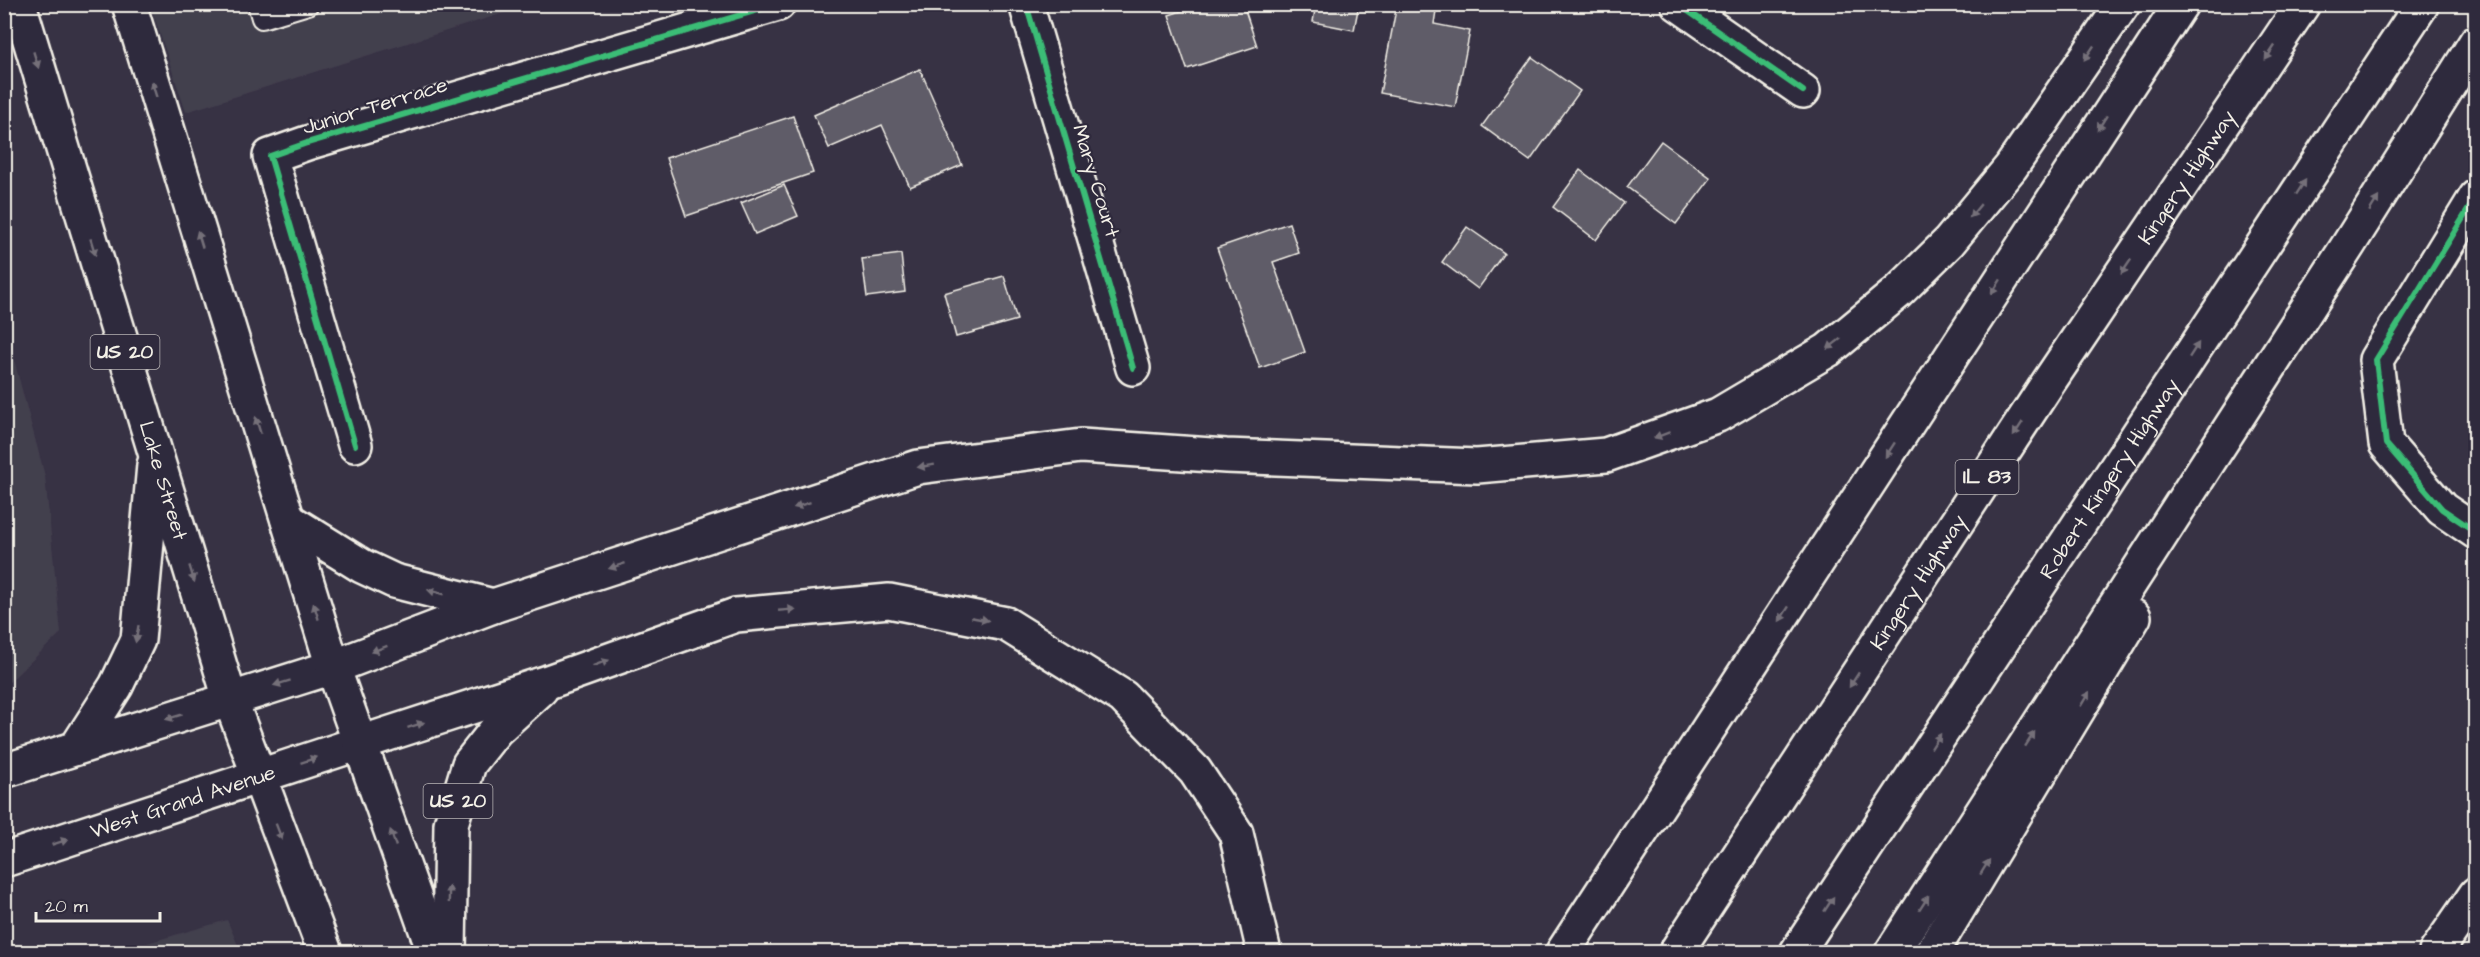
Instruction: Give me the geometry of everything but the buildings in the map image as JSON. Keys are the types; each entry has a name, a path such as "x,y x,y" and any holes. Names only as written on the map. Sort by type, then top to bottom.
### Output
{"main road":[{"name":"Lake Street","path":"19,4 230,699 325,952"},
{"path":"129,4 333,667 434,952"},
{"name":"Junior Terrace","path":"355,445 270,156 318,139 778,4"},
{"name":"Mary Court","path":"1026,4 1133,368"},
{"path":"1678,4 1803,91"},
{"path":"4,771 333,667 493,606 918,467 1081,446 1226,456 1477,466 1606,455 1718,415 1828,350 1898,292 1949,242 2011,167 2122,4"},
{"path":"1563,952 2181,4"},
{"name":"Kingery Highway","path":"1676,952 2054,373 2303,4"},
{"name":"Robert Kingery Highway","path":"1797,952 2422,4"},
{"path":"1892,952 2349,244 2475,42"},
{"path":"2475,197 2376,360 2386,444 2442,509 2475,532"},
{"path":"1932,952 2200,506 2349,244"},
{"path":"77,747 116,686 138,640 156,451"},
{"path":"288,520 362,566 394,581 493,606"},
{"name":"West Grand Avenue","path":"4,860 548,682 736,615 889,601 1006,624 1123,697 1195,771 1236,832 1264,952"},
{"name":"US 20","path":"448,952 451,824 469,764 496,730 548,682"},
{"path":"2436,952 2475,894"}],"lane":[{"path":"258,4 262,18 308,4"}],"shaded area":[{"path":"150,4 530,5 186,112"},
{"path":"4,322 45,476 61,633 5,686"},
{"path":"227,920 241,952 116,952"}],"cycle path":[{"path":"355,445 270,156 307,143 778,4"},
{"path":"1026,4 1133,368"},
{"path":"1678,4 1803,91"},
{"path":"2476,197 2376,360 2386,444 2442,509 2476,532"}]}
